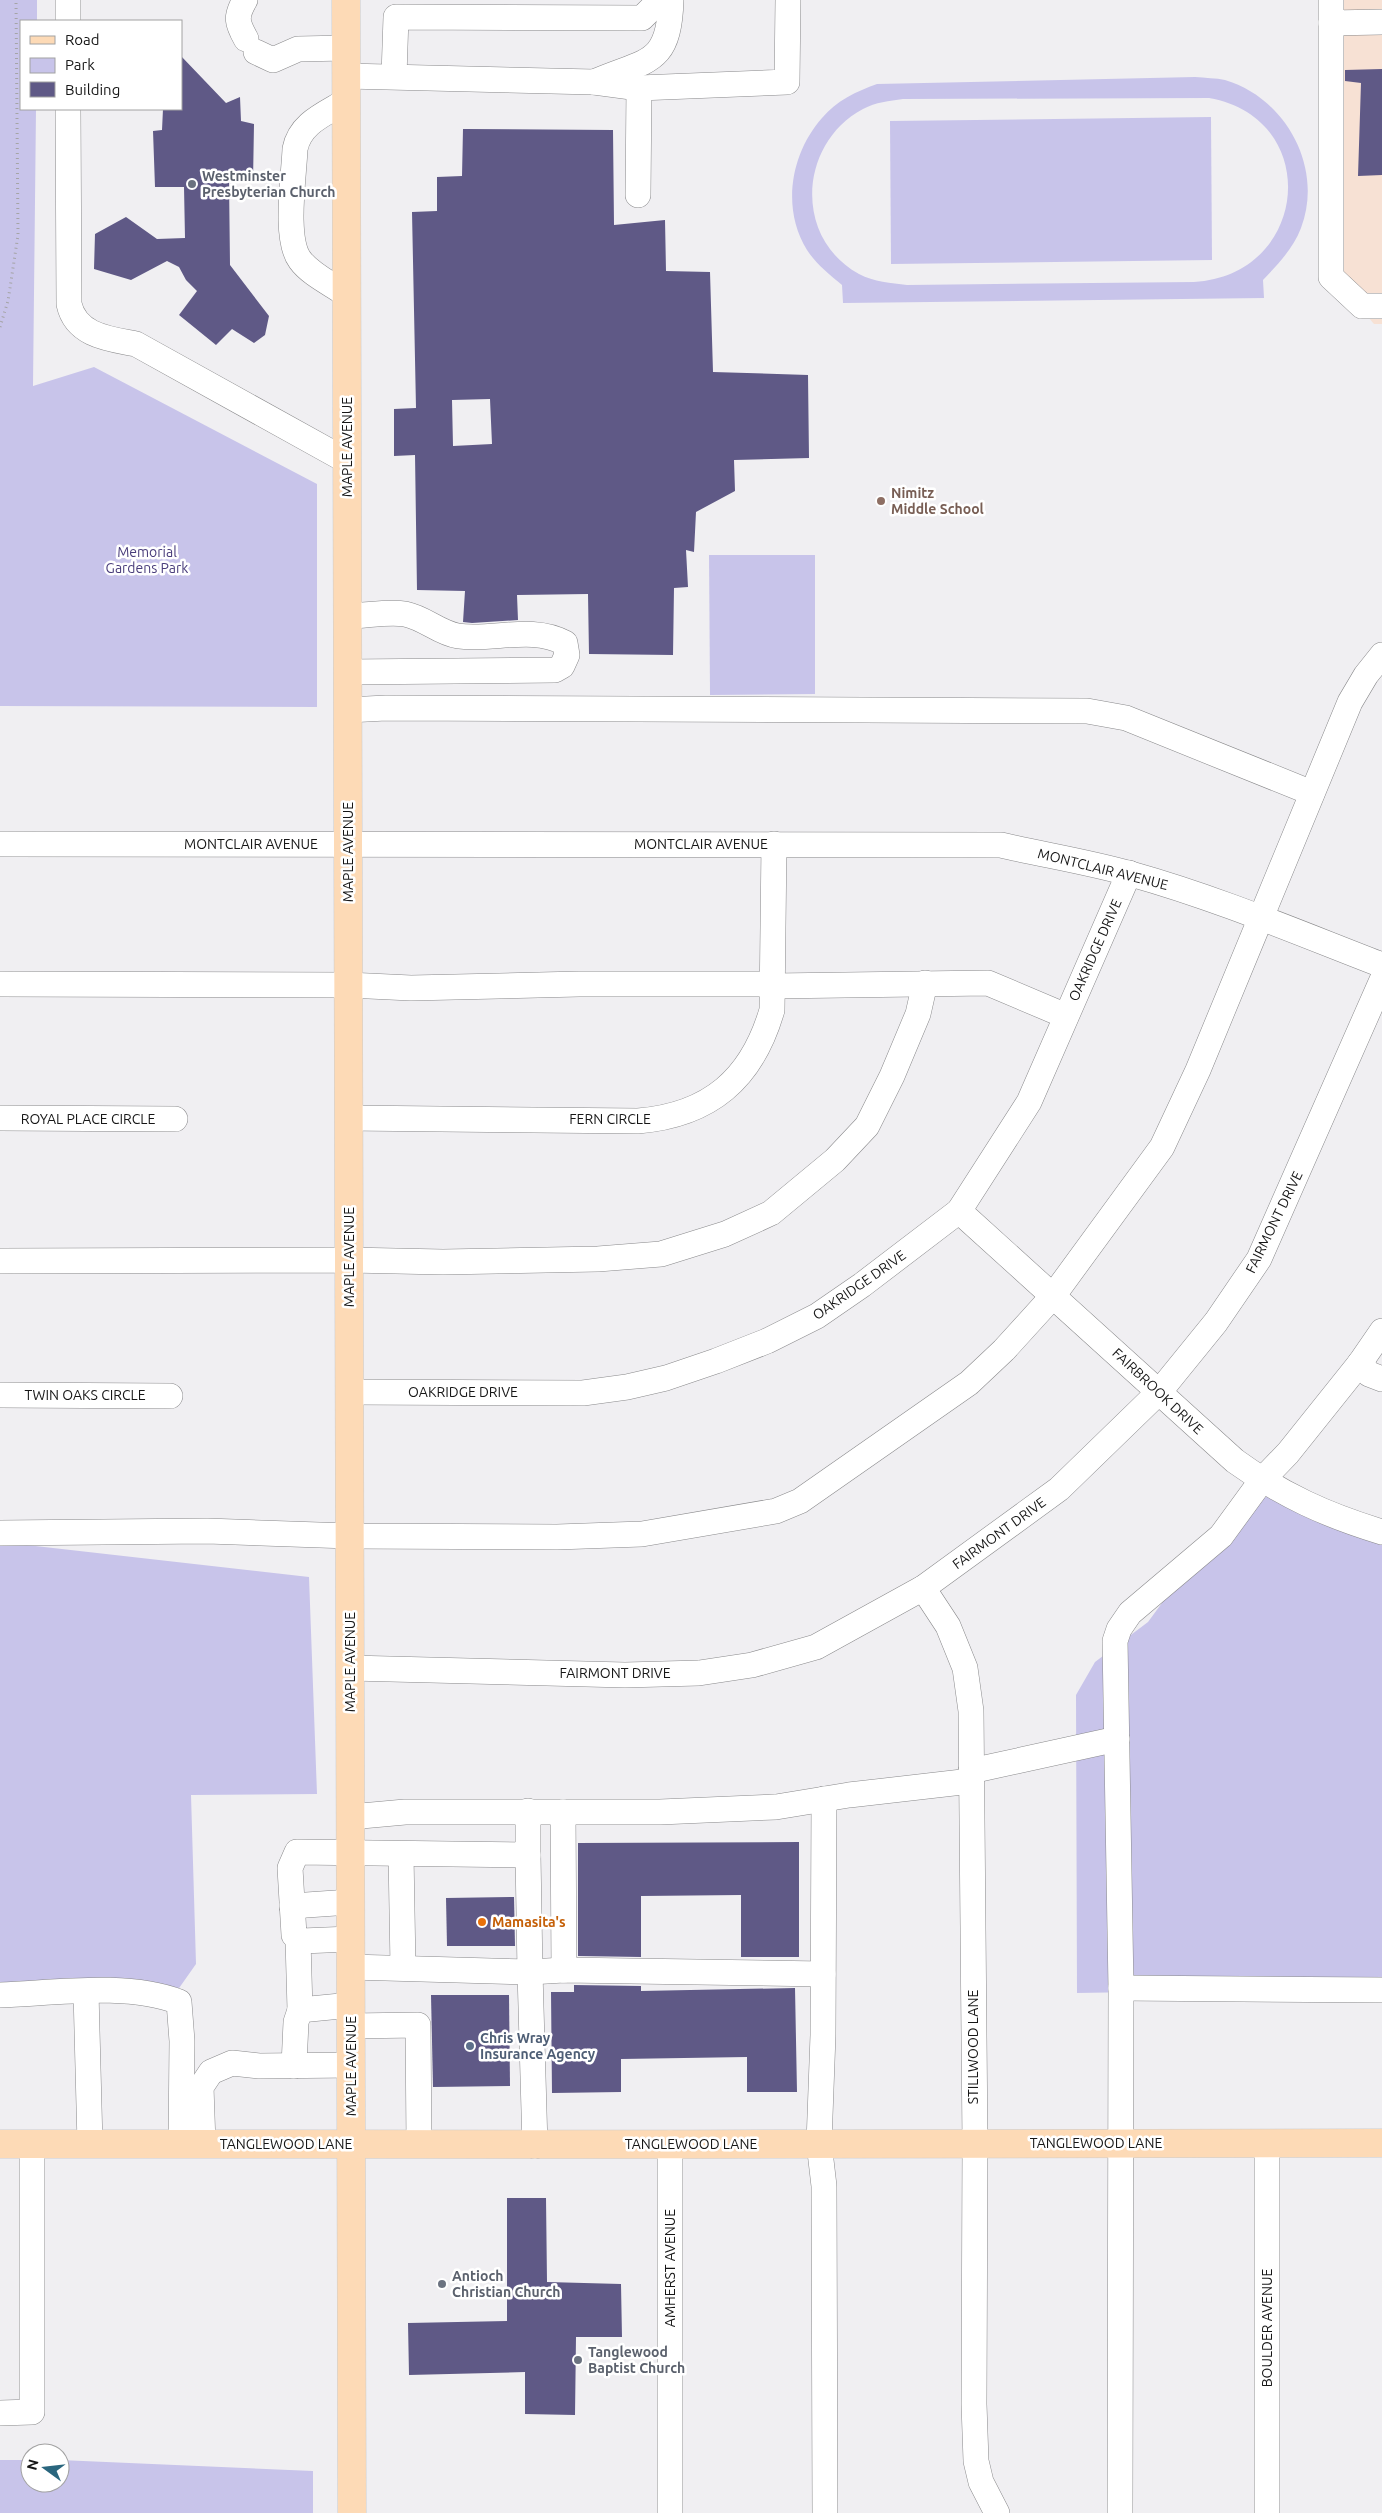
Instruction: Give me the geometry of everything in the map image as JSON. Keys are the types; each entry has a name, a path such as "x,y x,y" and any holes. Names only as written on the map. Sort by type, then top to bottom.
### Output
{"main road":[{"name":"MAPLE AVENUE","path":"346,0 352,2513"},
{"name":"TANGLEWOOD LANE","path":"0,2144 420,2144 536,2146 670,2143 1382,2143"}],"street":[{"path":"68,0 68,20"},
{"path":"245,0 239,10 238,24 251,46 273,60 298,49 346,48"},
{"path":"394,76 396,16 642,18 660,0"},
{"path":"594,82 620,70 648,62 662,48 670,24 671,0"},
{"path":"347,295 307,268 298,258 291,238 295,149 298,136 306,126 346,89 394,76 594,82 638,88 787,82 788,0"},
{"path":"1382,22 1331,12 1331,277 1362,306 1382,306"},
{"path":"638,88 638,195"},
{"path":"68,110 69,304 74,319 101,337 136,344 347,462"},
{"path":"348,616 405,614 429,623 443,633 460,637 532,634 557,638 565,643 567,655 562,666 555,670 348,672"},
{"path":"3,1536 207,1531 349,1536 557,1537 642,1534 776,1511 800,1501 969,1383 1004,1350 1053,1296 1162,1147 1198,1070 1350,702 1366,675 1382,655"},
{"path":"348,710 386,708 1087,711 1126,718 1312,793"},
{"name":"MONTCLAIR AVENUE","path":"0,844 1001,845 1129,873 1220,902 1382,965"},
{"name":"FERN CIRCLE","path":"349,1118 638,1121 661,1119 684,1113 706,1103 725,1090 742,1073 755,1054 772,1010 774,844"},
{"name":"OAKRIDGE DRIVE","path":"349,1392 583,1392 627,1387 666,1378 750,1348 817,1316 862,1286 959,1211 1029,1102 1129,873"},
{"name":"FAIRMONT DRIVE","path":"350,1668 625,1675 699,1672 752,1665 816,1646 923,1588 1059,1489 1160,1391 1216,1322 1259,1259 1382,980"},
{"path":"0,1261 349,1260 443,1262 560,1260 661,1254 725,1234 763,1216 835,1160 868,1126 892,1076 918,1014 925,983"},
{"path":"0,984 348,985 411,988 579,984 988,983 1066,1016"},
{"name":"ROYAL PLACE CIRCLE","path":"0,1118 175,1119"},
{"name":"FAIRBROOK DRIVE","path":"959,1211 1160,1391 1235,1461 1262,1480 1307,1506 1339,1519 1382,1532"},
{"path":"1120,2513 1121,1988 1115,1640 1119,1629 1130,1613 1221,1536 1262,1480 1288,1453 1360,1363 1382,1330"},
{"path":"1360,1363 1369,1374 1382,1379"},
{"name":"TWIN OAKS CIRCLE","path":"0,1395 170,1396"},
{"name":"STILLWOOD LANE","path":"923,1588 948,1626 964,1668 971,1711 974,2404 976,2461 982,2482 997,2513"},
{"path":"350,1817 405,1812 660,1812 776,1807 971,1776 1117,1739"},
{"path":"824,1799 823,1974 819,2143 824,2186 825,2513"},
{"path":"528,1811 530,1972 536,2146"},
{"path":"563,1812 564,1970"},
{"path":"294,2066 296,2022 300,2010 298,1940 294,1935 290,1868 297,1852 528,1855"},
{"path":"401,1854 403,1967"},
{"path":"292,1906 350,1902"},
{"path":"298,1940 350,1939"},
{"path":"350,1967 530,1972 564,1970 823,1974"},
{"path":"1121,1988 1382,1990"},
{"path":"0,1995 118,1991 165,1996 179,2002 192,2144"},
{"path":"86,1992 90,2144"},
{"path":"300,2010 418,2025 420,2144"},
{"path":"192,2144 201,2087 210,2072 232,2063 259,2066 351,2065"},
{"name":"AMHERST AVENUE","path":"670,2143 670,2513"},
{"name":"BOULDER AVENUE","path":"1267,2143 1268,2513"},
{"path":"0,2413 32,2412 32,2144"}],"path":[{"path":"0,327 8,301 18,235 16,0"}],"shaded area":[{"path":"1335,0 1382,0 1382,324 1374,324 1335,277"}],"green space":[{"name":"Memorial Gardens Park","path":"0,0 37,0 37,20 20,20 20,110 36,110 33,386 94,367 317,484 317,707 0,706"},
{"path":"1195,77 1225,80 1247,89 1266,102 1282,119 1294,138 1303,160 1307,182 1307,205 1301,228 1298,236 1280,262 1263,280 1264,298 843,303 842,285 814,260 799,234 794,217 793,181 803,147 811,132 822,118 847,97 877,84","holes":["1209,98 1246,111 1271,134 1285,163 1288,195 1280,226 1261,253 1233,273 1194,282 907,285 889,283 859,274 838,258 823,238 814,215 812,191 816,167 826,144 842,124 863,109 878,103 903,99"]},
{"path":"1211,117 1212,260 891,264 890,121"},
{"path":"709,555 815,555 815,694 710,695"},
{"path":"1278,1490 1382,1532 1382,1988 1077,1993 1076,1695 1095,1662 1148,1622 1220,1524"},
{"path":"0,1542 309,1577 317,1794 191,1795 196,1964 177,1991 0,1991"},
{"path":"0,2460 20,2460 20,2493 70,2493 70,2460 313,2471 313,2513 0,2513"}],"building":[{"name":"Westminster Presbyterian Church","path":"182,57 226,103 240,97 241,121 254,124 253,181 229,180 230,265 269,316 265,335 254,343 232,329 216,345 179,315 197,291 186,280 179,267 167,261 131,280 94,269 95,234 126,217 157,239 185,238 184,187 155,187 153,131 162,130 163,110 182,110"},
{"path":"1382,69 1382,175 1358,176 1361,83 1345,81 1345,70"},
{"path":"463,129 613,130 614,225 665,220 666,271 710,272 713,372 808,375 809,458 734,460 735,491 696,512 694,552 686,550 688,587 674,588 673,655 589,654 588,594 517,595 518,620 472,623 463,622 465,591 417,590 415,455 394,456 394,409 416,408 412,212 437,211 437,177 462,176","holes":["490,399 492,444 453,446 452,400"]},
{"path":"799,1842 799,1957 741,1957 741,1895 641,1896 641,1957 578,1956 578,1843"},
{"name":"Mamasita's","path":"514,1897 515,1946 447,1946 446,1898"},
{"path":"574,1985 641,1986 641,1991 795,1988 797,2092 747,2092 747,2057 621,2059 621,2092 552,2093 551,1992 574,1992"},
{"path":"431,1995 509,1995 510,2086 433,2087"},
{"name":"Tanglewood Baptist Church","path":"507,2198 546,2198 547,2282 621,2284 622,2337 576,2337 575,2415 525,2414 525,2372 409,2375 408,2323 507,2321"}],"place":[{"name":"Westminster Presbyterian Church","path":"192,184"},
{"name":"Nimitz Middle School","path":"881,501"},
{"name":"Mamasita's","path":"482,1922"},
{"name":"Chris Wray Insurance Agency","path":"470,2046"},
{"name":"Antioch Christian Church","path":"442,2284"},
{"name":"Tanglewood Baptist Church","path":"578,2360"}]}
